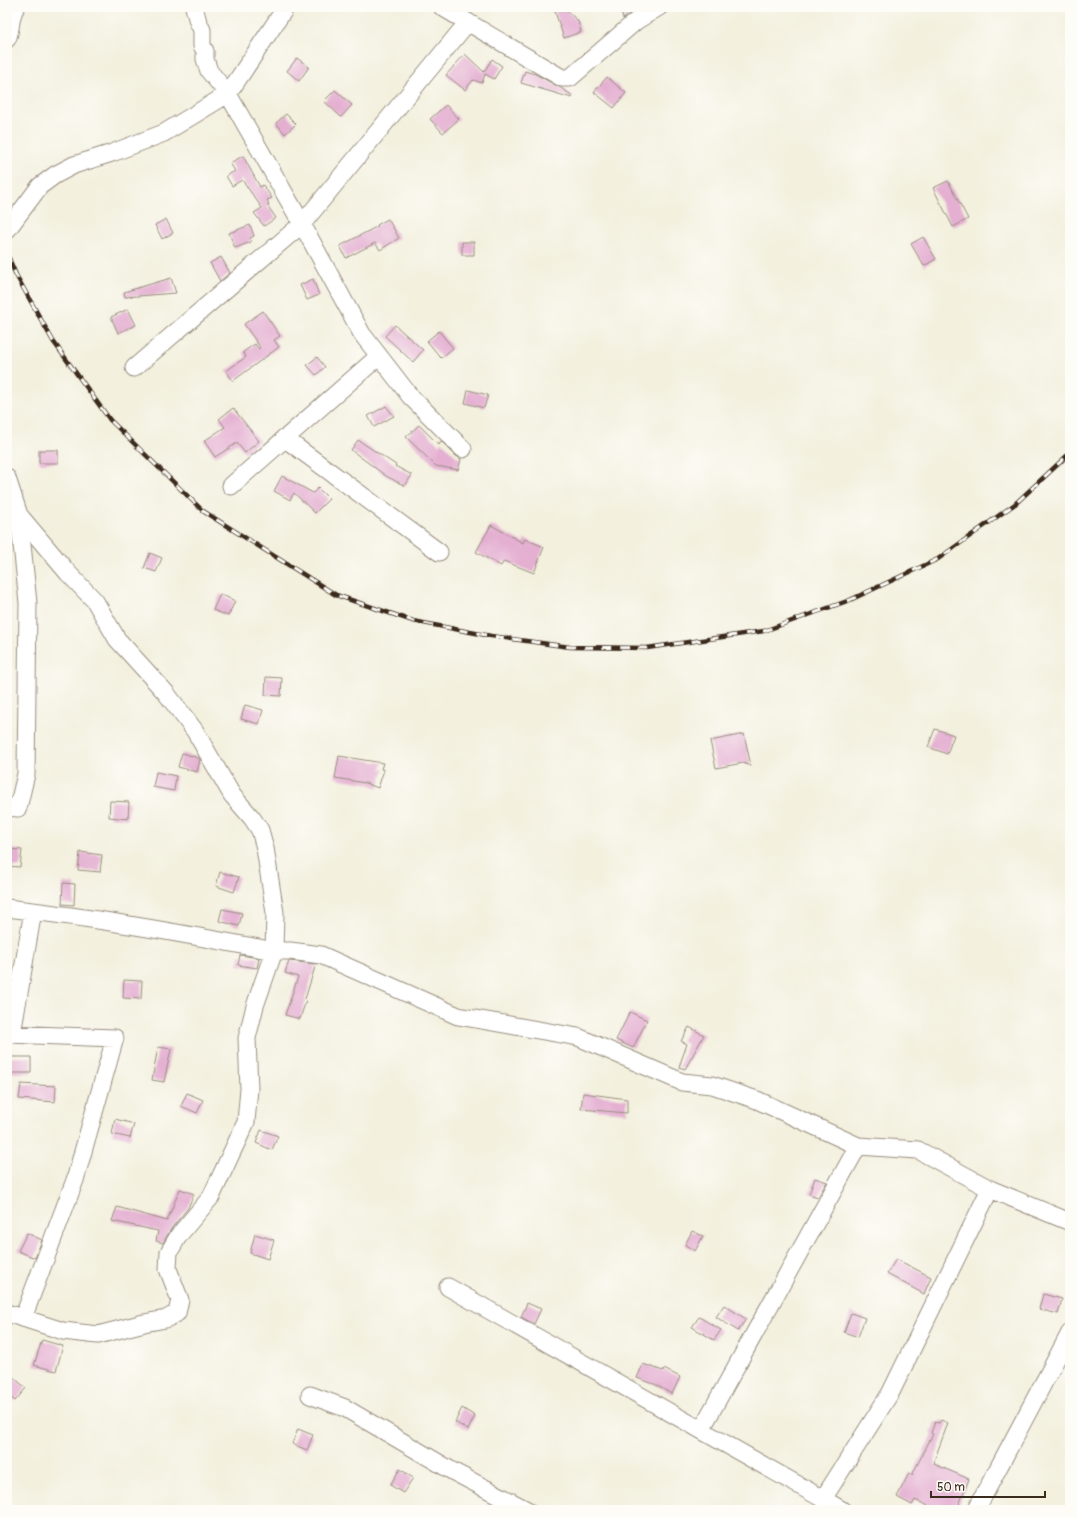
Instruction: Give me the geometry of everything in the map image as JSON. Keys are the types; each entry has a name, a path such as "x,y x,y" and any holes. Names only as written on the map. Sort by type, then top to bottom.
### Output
{"street":[{"path":"7,39 9,35 12,13 16,7"},
{"path":"194,7 202,30 202,46 205,51 205,59 209,71 228,94 302,224 362,334 410,396 463,449"},
{"path":"7,230 40,186 55,175 74,165 112,153 164,133 228,94 286,7"},
{"path":"442,7 463,15 562,78 570,78 636,21 659,7"},
{"path":"134,368 302,224 463,15"},
{"path":"231,486 379,356"},
{"path":"284,438 439,552"},
{"path":"7,478 19,515 28,603 26,774 18,808 7,807"},
{"path":"7,1313 63,1331 98,1335 166,1319 177,1313 180,1300 168,1269 169,1252 179,1234 211,1197 246,1122 249,1089 247,1038 255,1006 274,952 275,914 265,848 260,830 252,818 232,795 195,731 166,692 116,639 95,601 68,573 19,515"},
{"path":"7,908 67,914 177,932 274,952 290,951 321,955 458,1016 578,1037 682,1082 712,1085 757,1100 858,1146 918,1150 990,1188 1070,1222"},
{"path":"23,1318 75,1180 115,1038 10,1034 33,911"},
{"path":"701,1430 858,1146"},
{"path":"823,1499 891,1392 990,1188"},
{"path":"448,1287 842,1510"},
{"path":"976,1510 1070,1333"},
{"path":"310,1395 345,1408 454,1472 528,1510"}],"building":[{"path":"560,7 563,7 578,21 581,32 564,38 555,12"},
{"path":"620,7 637,7 637,8 623,19"},
{"path":"465,54 484,72 492,59 502,66 494,79 485,74 482,83 473,80 465,90 446,75"},
{"path":"297,58 309,67 299,81 287,71"},
{"path":"525,71 535,74 561,88 573,96 572,98 521,83"},
{"path":"607,77 626,93 614,108 594,92"},
{"path":"335,90 352,105 341,117 324,101"},
{"path":"446,105 459,119 443,133 430,119"},
{"path":"286,114 296,124 285,134 276,123"},
{"path":"243,156 260,187 263,185 272,198 267,200 269,204 267,205 276,218 264,226 254,213 262,208 242,180 232,186 226,176 235,171 230,163"},
{"path":"948,181 968,219 953,227 933,188"},
{"path":"166,219 173,233 162,239 155,225"},
{"path":"388,219 399,238 380,250 375,243 346,258 340,246"},
{"path":"250,225 254,236 250,238 251,242 235,248 229,233"},
{"path":"923,237 936,259 924,266 911,244"},
{"path":"462,242 474,242 474,255 462,255"},
{"path":"221,257 230,273 220,281 210,263"},
{"path":"171,278 176,293 125,297 124,292"},
{"path":"313,279 319,295 307,300 300,285"},
{"path":"128,309 136,325 118,333 111,317"},
{"path":"263,311 280,336 274,340 279,347 233,381 226,371 246,357 243,352 255,344 259,349 260,347 244,324"},
{"path":"395,325 423,350 413,362 385,336"},
{"path":"439,331 453,348 441,358 427,341"},
{"path":"317,357 325,367 316,375 307,365"},
{"path":"468,390 488,395 484,408 465,403"},
{"path":"386,406 394,416 374,427 368,416"},
{"path":"233,408 259,441 245,453 237,443 215,457 204,441 225,427 219,419"},
{"path":"419,425 439,445 441,441 461,459 458,470 436,466 406,437"},
{"path":"358,440 396,465 395,466 412,475 405,486 386,476 351,450"},
{"path":"39,450 58,450 58,463 39,463"},
{"path":"282,476 313,493 318,488 329,499 315,513 294,493 290,500 274,491"},
{"path":"491,525 523,543 525,539 544,547 534,573 504,561 501,566 476,552"},
{"path":"150,553 162,558 156,572 144,568"},
{"path":"220,594 235,601 228,616 213,610"},
{"path":"266,677 282,678 281,696 265,695"},
{"path":"245,705 263,710 259,724 241,719"},
{"path":"935,729 954,735 947,754 928,747"},
{"path":"744,734 751,766 743,763 716,768 710,741"},
{"path":"182,753 199,758 200,760 197,772 178,767"},
{"path":"339,756 383,763 381,769 384,770 378,788 365,783 335,778"},
{"path":"156,772 176,776 174,791 153,787"},
{"path":"110,801 129,802 128,819 109,817"},
{"path":"7,849 22,850 20,867 7,866"},
{"path":"80,852 102,855 100,872 78,870"},
{"path":"220,872 239,877 234,892 216,886"},
{"path":"63,883 75,884 74,905 62,904"},
{"path":"222,909 242,913 239,926 219,921"},
{"path":"240,955 259,958 257,968 238,965"},
{"path":"289,961 316,964 300,1019 285,1015 298,977 285,973"},
{"path":"124,980 142,981 141,999 123,998"},
{"path":"630,1012 647,1020 633,1048 616,1040"},
{"path":"689,1027 704,1035 685,1069 679,1067 687,1044 681,1041"},
{"path":"158,1047 171,1049 164,1082 152,1080"},
{"path":"11,1057 31,1057 31,1073 11,1073"},
{"path":"21,1084 56,1086 55,1102 19,1099"},
{"path":"187,1093 203,1100 197,1113 181,1106"},
{"path":"583,1093 627,1099 627,1113 581,1109"},
{"path":"115,1119 134,1124 130,1138 112,1134"},
{"path":"261,1130 278,1136 272,1150 256,1143"},
{"path":"815,1178 827,1182 818,1197 809,1194"},
{"path":"180,1189 194,1194 188,1208 171,1229 163,1243 156,1241 158,1231 112,1221 117,1207 167,1221"},
{"path":"692,1231 703,1236 695,1251 685,1245"},
{"path":"27,1233 42,1240 35,1258 18,1251"},
{"path":"255,1234 274,1240 268,1259 250,1253"},
{"path":"896,1259 931,1277 924,1294 887,1274"},
{"path":"1043,1294 1062,1299 1058,1314 1039,1309"},
{"path":"527,1303 541,1309 534,1324 521,1317"},
{"path":"724,1305 746,1319 738,1331 716,1317"},
{"path":"851,1313 865,1318 858,1337 844,1332"},
{"path":"699,1317 721,1330 714,1340 692,1327"},
{"path":"42,1340 63,1346 56,1371 34,1365"},
{"path":"643,1364 663,1371 664,1369 680,1377 672,1394 654,1384 637,1378"},
{"path":"13,1377 26,1388 15,1401 7,1394 7,1384"},
{"path":"462,1408 475,1416 468,1430 455,1422"},
{"path":"941,1420 948,1423 934,1464 969,1479 957,1510 938,1510 915,1500 912,1505 897,1497 909,1473 912,1475 933,1434 931,1433 935,1422 939,1423"},
{"path":"298,1429 313,1435 307,1450 292,1444"},
{"path":"400,1469 413,1478 403,1493 390,1485"}],"railway":[{"path":"7,254 16,275 53,341 110,420 203,511 336,595 413,621 491,636 570,647 647,648 764,631 850,600 938,559 1015,504 1070,453"}]}
